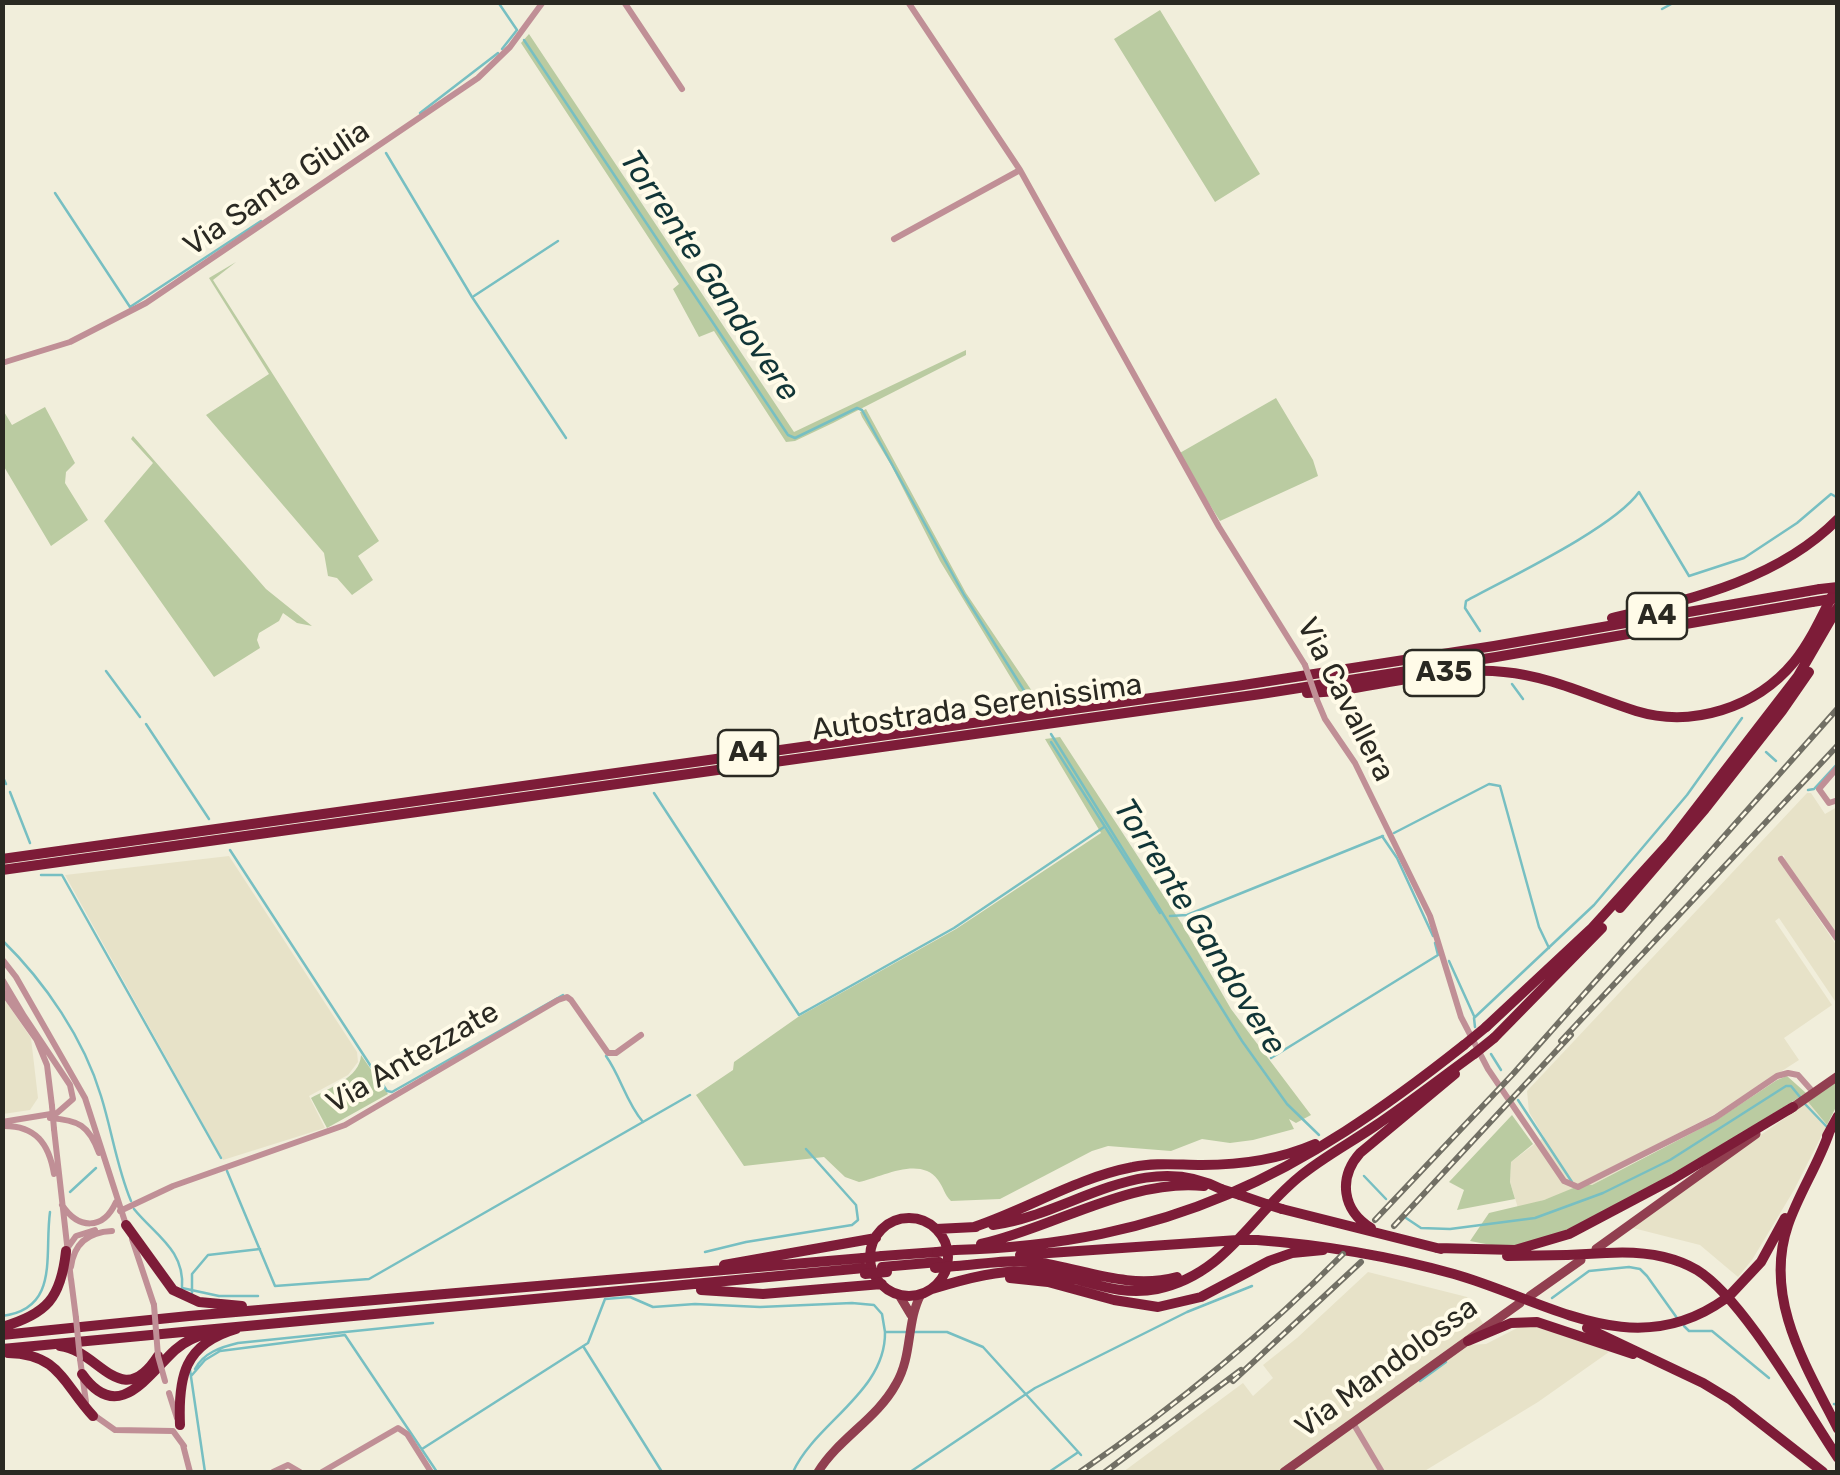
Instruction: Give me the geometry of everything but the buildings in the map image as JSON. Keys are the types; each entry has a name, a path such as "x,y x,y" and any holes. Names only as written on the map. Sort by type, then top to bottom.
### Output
{"highway":[{"name":"A35","path":"1494,646 1708,594 1784,559 1838,519"},
{"name":"A35","path":"1261,694 1318,692 1486,671 1544,680 1654,715 1713,713 1758,694 1784,673 1807,643 1838,586"},
{"name":"Autostrada Serenissima","path":"2,858 1237,686 1838,586"},
{"name":"Autostrada Serenissima","path":"2,870 1261,694 1838,598"},
{"path":"1394,1239 1365,1225 1352,1212 1345,1185 1350,1166 1368,1146 1440,1089 1486,1027 1591,929 1670,842 1798,676 1838,607"},
{"path":"956,1259 1163,1221 1243,1190 1494,1038 1604,926 1675,846 1782,711 1838,618"},
{"path":"927,1292 944,1274 948,1255 936,1230 909,1218 890,1224 876,1238 872,1266 882,1284 899,1295 927,1292 984,1277 1038,1272 1117,1291 1150,1290 1196,1274 1235,1244 1298,1178 1469,1050"},
{"path":"1437,1248 1515,1250 1569,1234 1673,1179 1793,1107"},
{"path":"974,1227 1094,1176 1136,1166 1228,1165 1275,1158 1314,1144 1369,1116"},
{"path":"2,1351 34,1345 185,1336 261,1322 883,1265 1257,1240 1342,1248 1446,1272 1593,1324 1637,1329 1678,1322 1728,1296 1750,1276 1768,1251 1838,1116"},
{"path":"1828,1133 1786,1230 1781,1288 1794,1339 1838,1429"},
{"path":"936,1230 1022,1221 1116,1183 1151,1176 1198,1179 1266,1204 1437,1248 1490,1256 1601,1251 1662,1256 1711,1280 1743,1316 1838,1458"},
{"path":"956,1259 1137,1191 1180,1185 1221,1189"},
{"path":"126,1225 168,1286 183,1296 267,1309"},
{"path":"692,1273 750,1258 876,1238"},
{"path":"956,1259 1033,1262 1109,1278 1160,1281 1194,1271 1235,1244"},
{"path":"984,1277 1048,1282 1158,1308 1201,1297 1292,1253 1342,1248"},
{"path":"2,1327 28,1320 50,1301 62,1278 66,1252"},
{"path":"2,1336 606,1279 864,1267"},
{"path":"620,1291 764,1294 882,1284"},
{"path":"1503,1291 1703,1382 1824,1472"},
{"path":"180,1426 180,1383 189,1361 216,1336 261,1322"},
{"path":"1468,1341 1511,1322 1537,1322 1703,1382"},
{"path":"82,1374 104,1393 117,1396 131,1392 154,1376 185,1336"},
{"path":"34,1345 76,1350 119,1379 140,1375 158,1356"},
{"path":"2,1351 50,1364 63,1375 93,1416"}],"main road":[{"path":"1601,1251 1838,1076"},
{"path":"1530,1296 1581,1260"},
{"path":"818,1472 893,1390 908,1356 912,1318 927,1292"},
{"path":"899,1295 912,1318"},
{"name":"Via Mandolossa","path":"1284,1472 1520,1303"}],"street":[{"name":"Via Santa Giulia","path":"2,363 70,342 181,281 464,88 510,47 543,2"},
{"path":"624,2 682,88"},
{"name":"Via Cavallera","path":"908,2 1020,170 1219,527 1295,644 1326,719 1352,757 1430,916 1466,1026 1514,1110 1564,1181 1571,1186 1586,1184 1715,1118 1791,1070 1814,1092"},
{"path":"894,240 1020,170"},
{"path":"1838,768 1819,792 1829,802 1838,800"},
{"path":"1829,777 1838,786"},
{"path":"1781,859 1838,940"},
{"path":"2,959 84,1098 116,1200 124,1209 154,1305 158,1356 173,1415 160,1429"},
{"path":"5,977 21,988"},
{"path":"5,977 48,1065 72,1280"},
{"path":"2,991 37,1040"},
{"name":"Via Antezzate","path":"124,1209 173,1186 345,1126 558,1000 572,1000 608,1053 616,1054 641,1035"},
{"path":"2,1124 62,1111 74,1094 22,1012"},
{"path":"23,1119 63,1119 84,1125 110,1176"},
{"path":"2,1124 27,1128 43,1141 49,1150 61,1202 76,1222 90,1225 105,1219 116,1200"},
{"path":"66,1252 71,1241 96,1229 112,1231 129,1241 138,1254"},
{"path":"112,1231 96,1233 77,1247 71,1260 85,1400 93,1416 115,1430 173,1431 184,1446"},
{"path":"168,1393 190,1472"},
{"path":"1353,1423 1382,1472"},
{"path":"322,1472 398,1428 407,1434 431,1472"},
{"path":"272,1472 288,1465 300,1472"}],"shaded area":[{"path":"1811,793 1825,814 1837,807 1837,930 1784,855 1778,859 1837,946 1837,1004 1779,918 1775,921 1832,1005 1784,1038 1799,1060 1715,1114 1644,1151 1669,1144 1592,1185 1518,1208 1510,1182 1511,1162 1544,1137 1529,1112 1527,1091"},
{"path":"229,856 357,1052 358,1062 348,1075 309,1096 325,1128 223,1160 65,875"},
{"path":"2,996 31,1038 38,1098 30,1110 3,1114"},
{"path":"1808,1102 1827,1125 1794,1190 1738,1277 1700,1245 1629,1227"},
{"path":"1368,1272 1467,1297 1484,1325 1279,1472 1123,1472 1243,1383 1253,1396 1273,1378 1263,1365"},
{"path":"1525,1324 1586,1341 1609,1352 1538,1402 1423,1472 1383,1472 1356,1425 1467,1345 1486,1344"},
{"path":"1353,1427 1379,1472 1290,1472"}],"green space":[{"path":"1160,10 1260,174 1215,202 1114,39"},
{"path":"529,34 794,432 966,350 966,355 833,423 786,442 714,331 699,337 673,289 679,284 521,43"},
{"path":"236,262 213,280 379,541 358,556 373,580 352,595 337,578 328,576 324,553 206,415 269,374 209,278"},
{"path":"1276,398 1313,460 1318,476 1220,521 1178,454"},
{"path":"45,407 75,463 66,472 65,483 88,520 51,546 3,465 3,410 12,425"},
{"path":"866,409 966,593 1040,703 1028,706 940,561 862,417 860,412"},
{"path":"133,436 266,589 312,626 297,623 283,613 279,621 259,633 260,648 214,677 104,521 153,463 131,439"},
{"path":"1060,737 1182,924 1231,1009 1311,1115 1296,1123 1289,1119 1294,1129 1253,1140 1230,1143 1202,1139 1171,1151 1108,1146 1000,1199 951,1201 938,1180 921,1169 900,1170 859,1182 845,1177 824,1157 744,1166 696,1095 733,1070 734,1062 798,1017 956,929 1101,833 1045,739"},
{"path":"361,1055 388,1094 327,1128 311,1098 349,1076"},
{"path":"1787,1076 1806,1093 1713,1152 1575,1228 1507,1248 1470,1241 1489,1213 1544,1200 1583,1184 1592,1185 1715,1121"},
{"path":"1837,1081 1837,1105 1827,1125 1808,1102"},
{"path":"1512,1115 1533,1144 1511,1162 1510,1182 1515,1199 1457,1210 1464,1190 1449,1182"}],"waterway":[{"name":"Torrente Gandovere","path":"498,2 517,30 502,49"},
{"path":"1662,9 1675,2"},
{"name":"Torrente Gandovere","path":"524,40 788,435 795,438 857,408 862,410 964,595 1035,708"},
{"path":"420,113 498,53"},
{"path":"386,153 472,297 566,438"},
{"path":"55,193 130,307 261,221"},
{"path":"474,296 558,241"},
{"path":"1480,631 1465,608 1466,601 1584,536 1639,492 1689,576 1744,558 1797,523 1831,494 1838,498"},
{"path":"106,671 140,717"},
{"path":"1512,684 1523,699"},
{"path":"1475,1027 1474,1018 1594,905 1687,795 1742,718"},
{"path":"146,724 209,819"},
{"name":"Torrente Gandovere","path":"1051,734 1242,1041 1287,1104 1319,1135"},
{"name":"Torrente Gandovere","path":"1051,742 1160,913"},
{"path":"1766,752 1776,761"},
{"path":"1808,790 1814,789 1838,763"},
{"path":"2,775 6,784"},
{"path":"1394,833 1489,784 1500,786 1539,927 1549,948"},
{"path":"10,792 30,843"},
{"path":"654,793 799,1015 954,928 1104,827"},
{"path":"1382,836 1397,858 1433,936"},
{"path":"1170,916 1187,915 1383,836"},
{"path":"230,850 387,1091 392,1092 563,995"},
{"path":"41,875 62,875 221,1158"},
{"path":"2,940 48,993 84,1053 101,1096 131,1201"},
{"path":"1271,1058 1438,955 1435,943"},
{"path":"1449,961 1474,1016"},
{"path":"1491,1054 1501,1070"},
{"path":"606,1056 643,1122"},
{"name":"Torrente Gandovere","path":"1406,1218 1421,1228 1450,1229 1535,1218 1603,1193 1670,1160 1786,1086 1791,1086 1800,1097"},
{"path":"227,1171 275,1286 369,1279 690,1095"},
{"path":"1518,1100 1572,1182"},
{"name":"Torrente Gandovere","path":"1805,1104 1827,1127"},
{"path":"705,1252 852,1225 858,1220 856,1205 806,1149"},
{"path":"70,1192 96,1168"},
{"name":"Torrente Gandovere","path":"1364,1176 1386,1199"},
{"path":"134,1209 174,1253 182,1288"},
{"path":"2,1316 33,1303 41,1291 46,1278 50,1212"},
{"path":"192,1293 192,1274 208,1255 260,1249"},
{"path":"1552,1298 1589,1271 1629,1267 1640,1269 1647,1276 1677,1318"},
{"path":"910,1472 1035,1388 1187,1312 1252,1286"},
{"path":"182,1288 219,1296 258,1296"},
{"path":"422,1449 588,1343 605,1299 630,1297 653,1307 874,1305 882,1314 885,1332 907,1332"},
{"path":"195,1369 208,1355 238,1343 433,1323"},
{"path":"1684,1326 1689,1331 1712,1331 1769,1378"},
{"path":"793,1472 803,1454 874,1372 885,1332"},
{"path":"915,1332 947,1332 983,1347 1081,1455"},
{"path":"192,1375 220,1351 345,1335 437,1472"},
{"path":"583,1346 662,1472"},
{"path":"1420,1381 1446,1362"},
{"path":"190,1370 205,1472"},
{"path":"1834,1404 1838,1405"},
{"path":"1049,1472 1077,1453"}],"railway":[{"path":"1375,1220 1513,1074 1838,708"},
{"path":"1561,1041 1838,745"},
{"path":"1394,1226 1571,1035"},
{"path":"1080,1472 1216,1369 1343,1254"},
{"path":"1233,1381 1361,1262"},
{"path":"1105,1472 1241,1370"}]}
